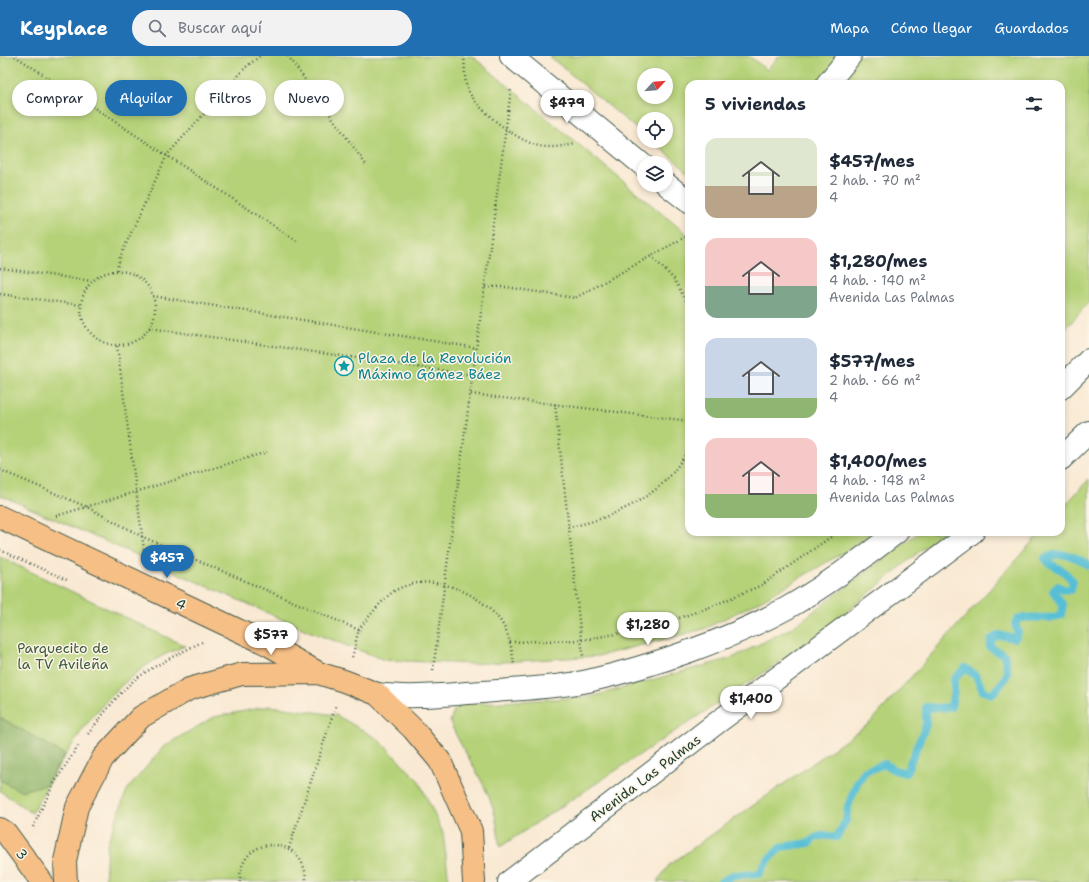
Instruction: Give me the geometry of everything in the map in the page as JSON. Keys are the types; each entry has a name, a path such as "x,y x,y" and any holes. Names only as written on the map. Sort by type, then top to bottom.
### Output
{"main road":[{"name":"4","path":"0,517 267,644 318,673"},
{"path":"66,882 65,861 77,807 103,758 141,717 189,689 242,674 318,673 377,694 413,729 440,761 471,831 474,882"},
{"name":"3","path":"0,829 6,833 42,882"}],"street":[{"path":"830,80 850,56"},
{"path":"515,57 637,160"},
{"path":"673,189 685,199"},
{"path":"1065,384 1089,360"},
{"path":"1065,455 1089,432"},
{"path":"377,694 401,697 518,689 587,681 623,672 728,636 787,608 852,566 892,536"},
{"name":"Avenida Las Palmas","path":"509,882 708,730 968,536"}],"path":[{"path":"15,56 297,241"},
{"path":"117,270 120,257 167,155 246,67 260,56"},
{"path":"288,56 367,166"},
{"path":"464,56 467,87 481,110 506,129 536,146 560,147 586,142 607,135"},
{"path":"429,696 471,394 515,57"},
{"path":"485,287 506,287 575,298 685,237"},
{"path":"651,256 674,279 685,299"},
{"path":"0,268 92,281"},
{"path":"117,270 130,272 144,282 151,290 155,305 154,320 144,336 124,346 117,346 104,344 90,334 83,322 80,305 86,288 92,281 104,273 117,270"},
{"path":"0,294 80,305"},
{"path":"153,296 477,348"},
{"path":"148,328 473,375"},
{"path":"117,346 144,537 147,588"},
{"path":"471,394 685,420"},
{"path":"555,404 581,640 587,681"},
{"path":"20,526 266,452"},
{"path":"568,527 586,524 636,504 669,478 685,455"},
{"path":"0,470 86,507 144,537 359,630"},
{"path":"510,642 581,640 652,628 710,607 762,585 832,536"},
{"path":"0,550 71,581"},
{"path":"21,853 53,785 78,746 106,711 136,679 206,640 199,637"},
{"path":"240,882 240,872 249,854 258,848 268,845 279,845 288,848 300,859 306,874 306,882"}],"green space":[{"name":"Plaza de la Revolución Máximo Gómez Báez","path":"0,56 472,56 685,233 685,536 867,536 858,544 762,600 704,629 599,656 472,664 385,660 311,632 0,495"},
{"path":"549,56 749,56 767,70 779,56 1089,56 1089,302 1065,329 1065,80 685,80 685,169 673,159 673,156 670,156 660,148 673,148 673,112 637,112 637,129"},
{"path":"1089,479 1089,882 657,882 669,865 870,723 1037,536 1065,536 1065,506"},
{"path":"914,536 938,536 813,640 500,847 496,817 489,797 450,722 454,710 463,704 590,697 732,658 793,627"},
{"name":"Parquecito de la TV Avileña","path":"0,557 185,646 158,658 135,674 99,709 84,728 56,770 32,813 0,791"},
{"path":"270,706 336,715 378,739 419,781 443,833 449,882 105,882 107,844 127,790 164,746 214,717"},
{"path":"0,717 65,755 45,785 20,791 0,780"}],"waterway":[{"path":"721,882 733,875 759,874 768,860 781,847 809,843 815,838 822,836 837,837 846,820 848,806 857,783 865,771 885,764 894,770 906,773 926,725 926,707 951,707 954,691 954,679 965,668 976,676 983,691 992,694 1004,680 1007,673 1004,655 990,647 991,640 998,635 1015,638 1018,632 1015,624 1018,619 1052,618 1061,615 1063,605 1053,591 1058,586 1063,589 1071,590 1073,581 1063,571 1049,563 1045,558 1062,555 1079,559 1089,565"}],"place":[{"name":"Plaza de la Revolución Máximo Gómez Báez","path":"344,366"}]}
